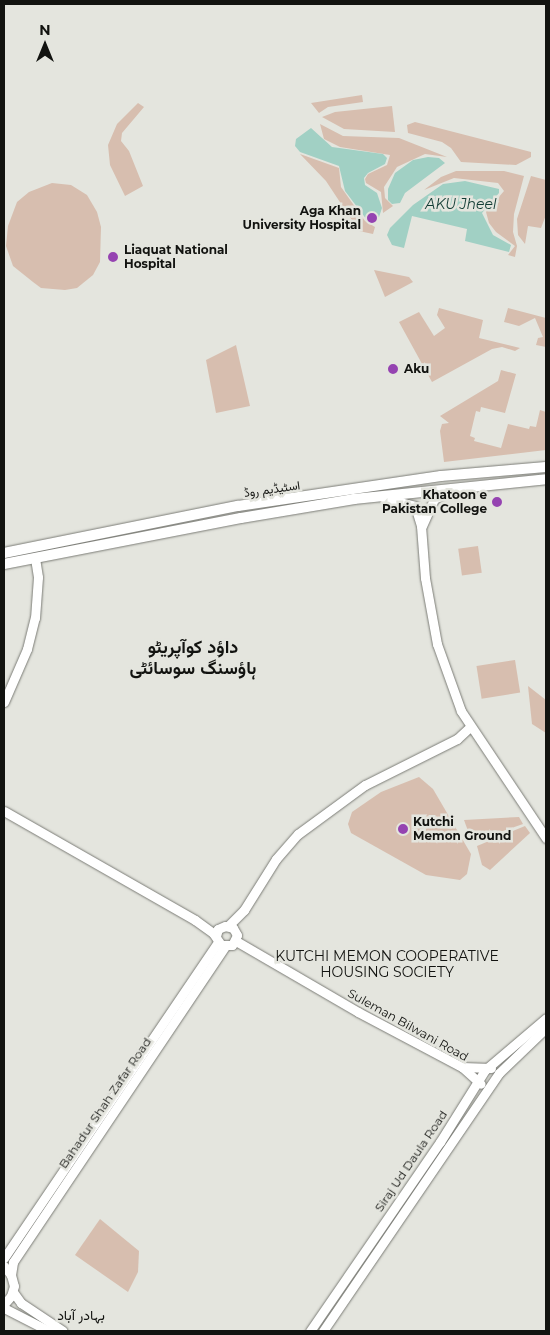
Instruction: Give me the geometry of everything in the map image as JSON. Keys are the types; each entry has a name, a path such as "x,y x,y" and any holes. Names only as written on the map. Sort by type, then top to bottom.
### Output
{"main road":[{"name":"اسٹیڈیم روڈ","path":"4,553 238,506 440,476 546,467"},
{"name":"اسٹیڈیم روڈ","path":"4,564 241,518 377,496 546,478"},
{"path":"238,506 241,518"}],"street":[{"path":"422,526 434,499 462,486"},
{"path":"377,496 415,506 422,526 425,578 437,644 461,711 546,838"},
{"path":"4,702 27,649 35,618 38,577 35,558"},
{"path":"219,942 218,929 226,926 244,910 276,860 298,834 365,784 457,739 470,727"},
{"path":"4,811 196,920 219,942"},
{"path":"219,942 236,937 244,910"},
{"path":"196,920 226,926"},
{"name":"Suleman Bilwani Road","path":"226,926 236,937 358,1012 462,1067 488,1089"},
{"name":"Bahadur Shah Zafar Road","path":"4,1258 219,942"},
{"name":"Bahadur Shah Zafar Road","path":"11,1275 13,1262 219,942"},
{"name":"Siraj Ud Daula Road","path":"310,1331 488,1067 546,1018"},
{"name":"Siraj Ud Daula Road","path":"323,1331 499,1072 546,1028"},
{"path":"462,1067 488,1067 499,1072"},
{"path":"4,1266 11,1275 13,1292 21,1303 63,1331"},
{"path":"4,1304 13,1292"},
{"path":"4,1308 49,1331"}],"shaded area":[{"path":"362,95 363,102 328,107 319,113 311,103"},
{"path":"138,103 144,107 122,133 121,141 129,151 143,186 125,196 110,165 108,145 117,124"},
{"path":"392,106 395,132 344,129 322,117 335,112"},
{"path":"415,122 531,152 531,157 516,165 461,162 451,148 442,142 408,133 407,125"},
{"path":"320,124 343,136 399,138 447,157 425,154 397,167 384,187 385,198 393,206 383,213 381,192 366,183 365,179 368,174 387,165 390,155 340,147 324,139"},
{"path":"300,154 339,168 341,187 365,221 375,227 373,234 359,231 326,181"},
{"path":"456,171 504,171 524,176 514,214 513,232 517,246 515,257 508,255 515,246 496,232 489,223 486,212 504,191 498,183 454,178 424,190 441,177"},
{"path":"531,176 546,180 546,215 541,228 528,226 525,244 518,235 517,219"},
{"path":"52,183 71,185 87,195 97,212 101,227 100,262 93,275 77,288 65,290 41,288 13,266 6,246 8,226 17,202 29,192"},
{"path":"374,270 409,277 413,282 385,297"},
{"path":"439,308 483,320 479,338 520,348 515,351 502,347 492,349 432,382 399,322 419,312 434,336 445,328 437,315"},
{"path":"508,308 546,318 546,347 536,345 538,338 543,337 535,318 519,326 504,322"},
{"path":"236,345 250,406 216,413 206,360"},
{"path":"501,370 516,374 505,413 481,407 480,412 476,411 470,436 475,438 474,441 501,448 508,424 529,429 530,426 536,427 540,410 546,412 546,450 444,462 440,431 442,424 449,423 440,416 498,381"},
{"path":"478,546 482,573 462,576 458,549"},
{"path":"515,660 520,693 482,699 476,666"},
{"path":"528,686 546,700 546,733 532,724"},
{"name":"Kutchi Memon Ground","path":"419,777 433,789 471,854 467,874 460,880 426,875 351,833 348,824 352,812 381,792"},
{"path":"519,817 523,824 472,842 464,820"},
{"path":"525,826 530,833 490,870 482,865 477,846"},
{"path":"100,1219 139,1251 138,1272 128,1292 75,1255"}],"water":[{"path":"311,128 332,147 383,154 387,158 385,164 368,173 364,178 365,185 377,193 382,208 379,217 370,224 345,191 339,166 300,152 295,146 296,139"},
{"path":"428,157 439,158 445,163 405,193 400,203 392,204 388,200 388,189 395,173 413,160"},
{"name":"AKU Jheel","path":"465,181 499,189 499,193 482,213 493,235 511,245 509,252 465,241 467,229 412,216 404,248 392,245 387,235 390,228 413,205 443,184"}],"place":[{"name":"Aga Khan University Hospital","path":"372,218"},
{"name":"Liaquat National Hospital","path":"113,257"},
{"name":"Aku","path":"393,369"},
{"name":"Khatoon e Pakistan College","path":"497,502"},
{"name":"Kutchi Memon Ground","path":"403,829"}],"district":[{"name":"داؤد کوآپریٹو ہاؤسنگ سوسائٹی","path":"193,658"},
{"name":"KUTCHI MEMON COOPERATIVE HOUSING SOCIETY","path":"387,964"},
{"name":"بہادر آباد","path":"81,1315"}]}
